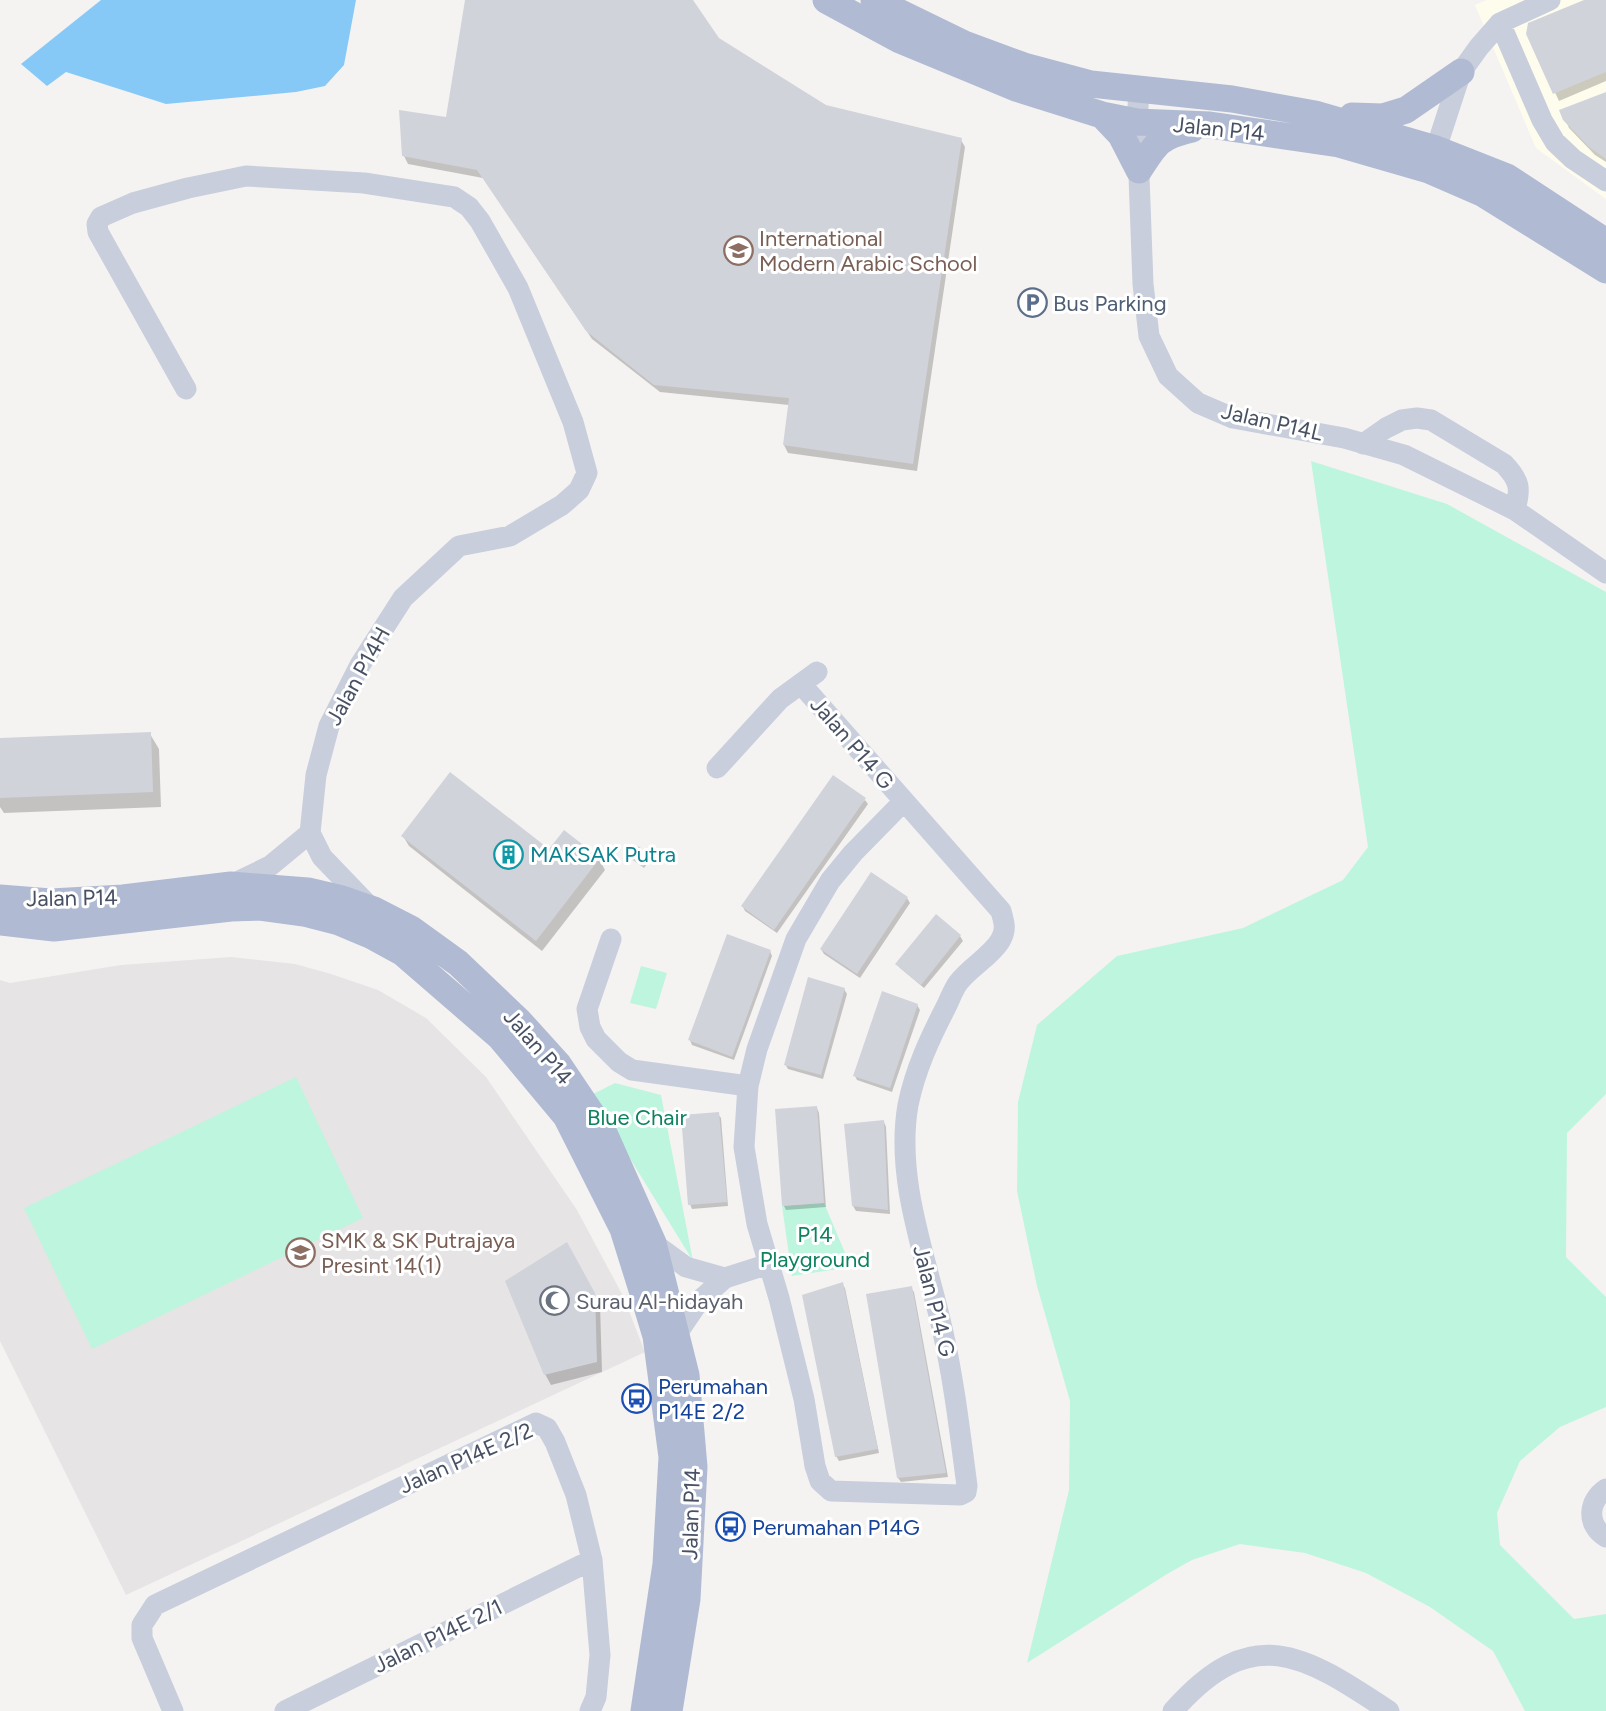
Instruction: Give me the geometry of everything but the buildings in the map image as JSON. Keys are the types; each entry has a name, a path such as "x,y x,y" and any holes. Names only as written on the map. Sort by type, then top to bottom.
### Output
{"main road":[{"name":"Jalan P14","path":"826,0 900,40 1016,88 1102,115 1137,122 1210,125 1339,144 1432,160 1507,177 1606,242"},
{"name":"Jalan P14","path":"874,0 964,44 1024,66 1091,84 1139,91 1232,99 1315,114 1432,160 1606,270"},
{"path":"1315,114 1383,117 1406,110 1461,72"},
{"path":"1102,115 1121,135 1139,170"},
{"path":"1139,170 1154,145 1172,134 1210,125"},
{"name":"Jalan P14","path":"0,898 51,902 123,898 231,885 308,891 342,899 374,910 411,929 458,963 519,1021 558,1064 603,1131 653,1243 686,1375 694,1467 687,1599 670,1708"},
{"name":"Jalan P14","path":"0,922 54,928 250,907 303,913 339,922 370,935 403,953 500,1037 566,1116 623,1228 656,1336 672,1457 666,1564 644,1711"}],"street":[{"path":"1432,160 1461,72 1479,47 1500,23 1550,0"},
{"path":"1500,23 1542,120 1555,142 1573,159 1606,181"},
{"name":"Jalan P14L","path":"1139,91 1137,122 1143,284 1149,336 1168,376 1198,403 1233,418 1344,438 1404,455 1515,510 1606,573"},
{"name":"Jalan P14H","path":"186,389 98,232 97,224 101,217 133,203 246,176 364,183 454,197 469,207 480,220 518,288 573,422 587,473 579,490 562,505 510,536 459,546 403,598 360,665 329,726 316,775 310,833"},
{"path":"1363,444 1402,420 1417,418 1431,420 1504,464 1513,473 1520,494 1515,510"},
{"name":"Jalan P14 G","path":"717,768 780,699 809,678 903,802 1001,911 1005,926 1000,941 958,983 916,1072 908,1106 906,1144 908,1179 916,1230 934,1294 954,1386 968,1486 966,1492 960,1495 831,1491 820,1481 815,1466 801,1388 757,1224 744,1147 748,1086 757,1049 796,939 830,881 853,853 903,802"},
{"path":"231,885 270,866 310,833 322,857 374,910"},
{"path":"611,939 587,1010 590,1027 596,1040 619,1062 632,1070 748,1086"},
{"path":"653,1243 686,1267 725,1278"},
{"path":"676,1335 699,1301 725,1278 769,1264"},
{"name":"Jalan P14E 2/2","path":"173,1711 142,1638 142,1625 155,1605 536,1423 547,1428 555,1442 576,1495 592,1560 600,1655 596,1697 590,1711"},
{"path":"1606,1489 1594,1501 1591,1509 1595,1527 1606,1537"},
{"name":"Jalan P14E 2/1","path":"285,1711 592,1560"},
{"path":"1173,1711 1187,1695 1214,1672 1235,1660 1257,1655 1284,1656 1311,1666 1339,1678 1389,1711"}],"shaded area":[{"path":"1487,0 1606,0 1606,199 1536,148 1475,5"},
{"name":"SMK & SK Putrajaya Presint 14(1)","path":"231,957 295,964 331,974 378,990 426,1018 486,1077 577,1210 623,1296 645,1352 126,1595 0,1341 0,980 10,983 121,965"}],"green space":[{"path":"1311,461 1447,504 1606,592 1606,1094 1567,1133 1566,1257 1606,1297 1606,1407 1560,1427 1520,1461 1497,1513 1500,1545 1574,1619 1606,1614 1606,1711 1525,1711 1493,1651 1430,1607 1366,1573 1305,1553 1240,1544 1192,1560 1027,1663 1069,1490 1070,1401 1037,1286 1017,1191 1018,1102 1037,1025 1117,956 1243,928 1343,880 1368,847"},
{"path":"641,966 667,973 656,1009 630,1003"},
{"path":"296,1077 363,1218 92,1349 24,1208"},
{"name":"Blue Chair","path":"615,1083 661,1095 693,1261 591,1095"},
{"name":"P14 Playground","path":"824,1203 851,1267 792,1276 782,1206"}],"water":[{"path":"101,0 356,0 344,65 325,86 296,92 166,104 66,72 47,86 21,64"}],"place":[{"name":"International Modern Arabic School","path":"738,251"},
{"name":"Bus Parking","path":"1032,303"},
{"name":"MAKSAK Putra","path":"509,854"},
{"name":"SMK & SK Putrajaya Presint 14(1)","path":"300,1253"},
{"name":"Surau Al-hidayah","path":"555,1301"},
{"name":"Perumahan P14E 2/2","path":"637,1399"},
{"name":"Perumahan P14G","path":"731,1527"}]}
